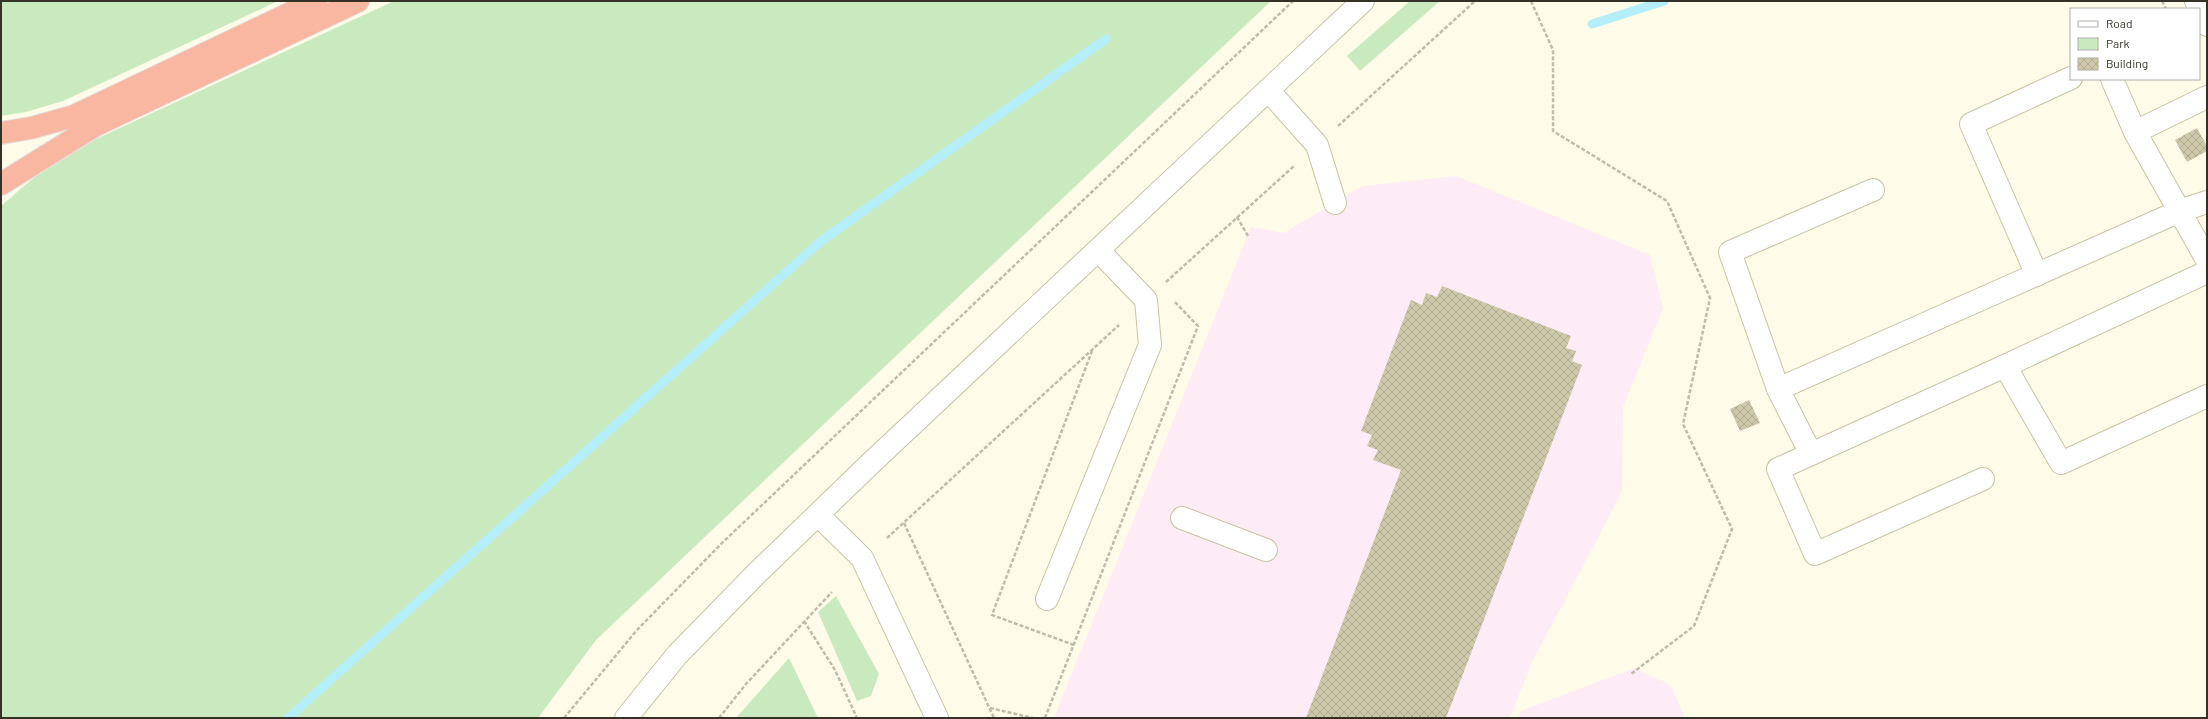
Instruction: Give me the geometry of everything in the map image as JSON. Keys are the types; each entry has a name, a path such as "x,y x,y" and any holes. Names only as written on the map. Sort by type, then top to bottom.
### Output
{"highway":[{"path":"1,133 31,128 74,116 316,1"},
{"path":"1,184 96,125 358,1"}],"lane":[{"path":"626,718 677,655 818,515 1363,1"},
{"path":"2200,10 2207,25"},
{"path":"2037,275 1971,124 2070,78"},
{"path":"2112,80 2135,132 2207,260"},
{"path":"1268,90 1317,145 1335,203"},
{"path":"2135,132 2207,97"},
{"path":"1811,454 1778,389 1730,252 1873,190"},
{"path":"1778,389 2180,211 2207,202"},
{"path":"1047,599 1150,345 1154,293 1098,250"},
{"path":"1983,479 1816,554 1778,469 2207,272"},
{"path":"2005,366 2061,463 2207,396"},
{"path":"818,515 862,558 937,718"},
{"path":"1182,518 1266,550"}],"path":[{"path":"564,718 637,630 722,543 1292,1"},
{"path":"887,538 1475,1"},
{"path":"1531,1 1553,50 1553,131 1667,201 1710,298 1684,424 1732,529 1694,626 1631,674"},
{"path":"1237,217 1248,236"},
{"path":"1046,718 1198,326 1154,293"},
{"path":"1074,645 992,615 1092,350"},
{"path":"904,523 994,718"},
{"path":"719,718 746,684 832,592"},
{"path":"804,621 835,670 857,718"},
{"path":"989,708 1033,718"}],"shaded area":[{"path":"1456,176 1650,255 1663,308 1623,407 1622,492 1532,662 1510,718 1054,718 1251,227 1284,233 1363,186"},
{"path":"1635,668 1671,686 1685,718 1518,718 1521,711"}],"green space":[{"path":"1,1 278,1 63,101 26,112 1,116"},
{"path":"394,1 1271,1 596,640 538,718 1,718 1,206 38,174 96,139"},
{"path":"1410,1 1440,1 1360,71 1347,56"},
{"path":"836,596 879,674 871,696 857,701 818,612"},
{"path":"789,658 818,718 736,718"}],"building":[{"path":"2197,128 2207,146 2207,151 2187,162 2175,140"},
{"path":"1442,286 1571,336 1566,348 1576,351 1572,361 1582,365 1446,718 1306,718 1401,470 1373,460 1378,450 1367,446 1372,435 1361,431 1411,300 1422,305 1426,293 1437,297"},
{"path":"1749,400 1760,423 1740,431 1730,409"}],"waterway":[{"path":"1592,24 1664,1"},
{"path":"288,718 821,241 1106,39"}]}
